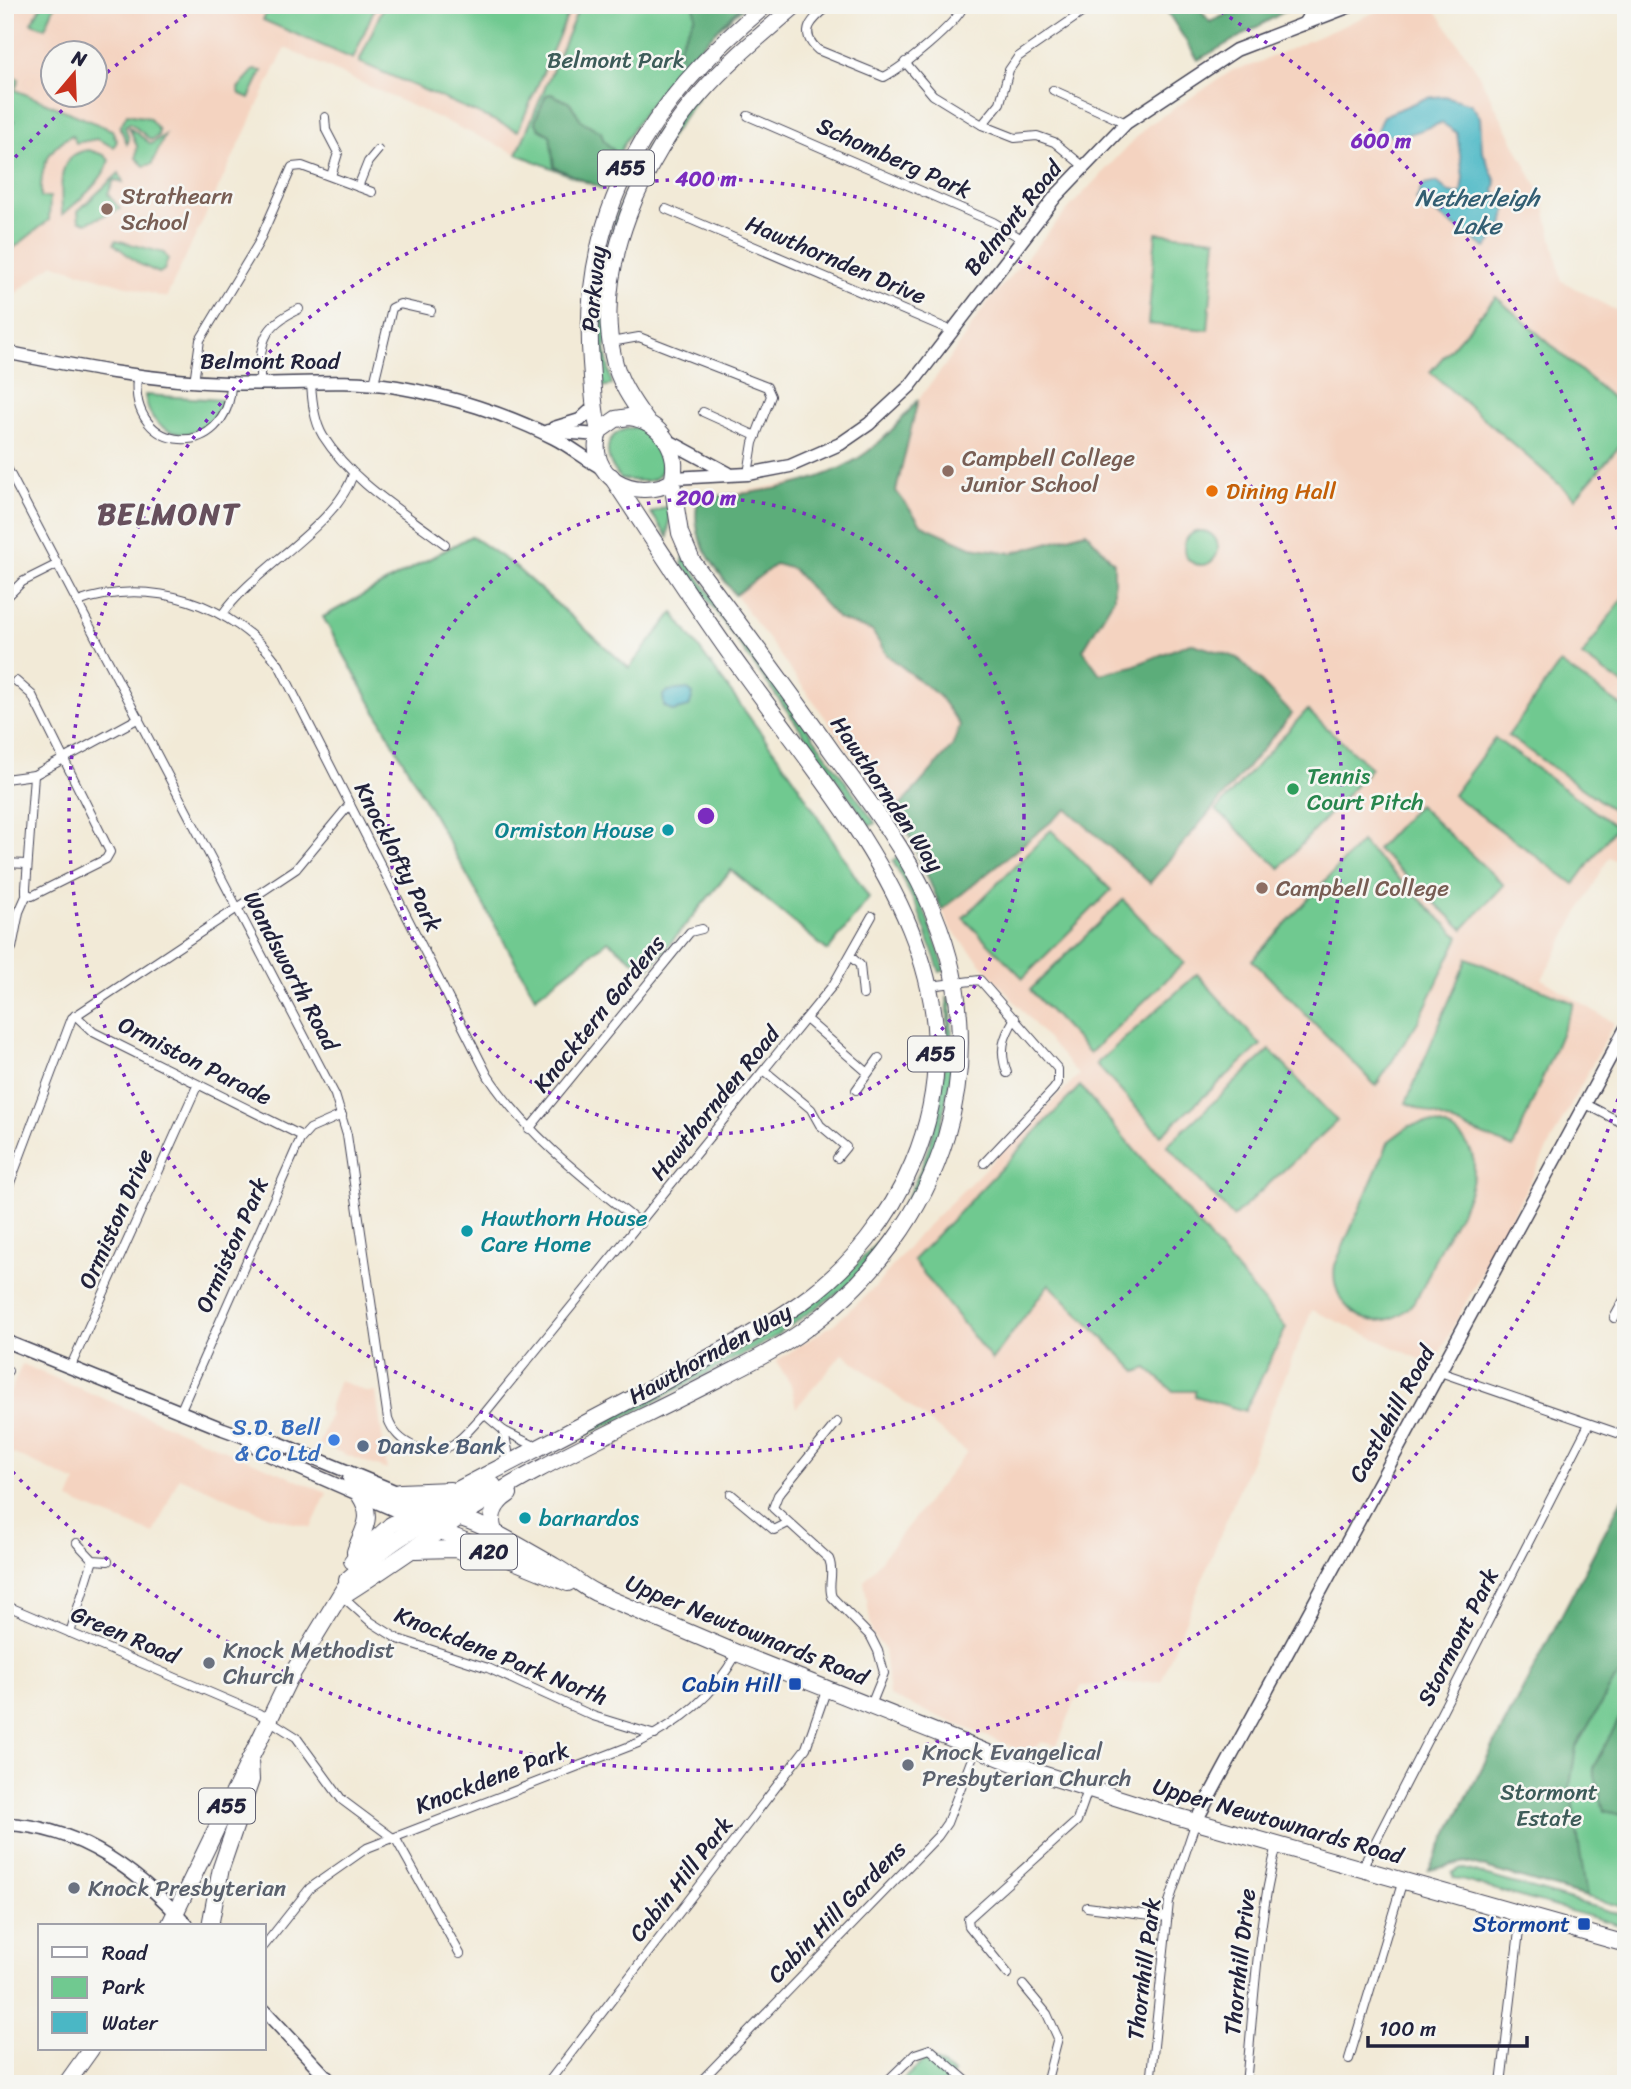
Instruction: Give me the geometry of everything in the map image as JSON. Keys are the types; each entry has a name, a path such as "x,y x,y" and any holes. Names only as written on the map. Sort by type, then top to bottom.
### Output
{"highway":[{"name":"Parkway","path":"598,433 593,408 589,338 593,273 620,181 668,101 714,52 766,5"},
{"name":"Parkway","path":"647,422 623,385 611,342 613,272 620,244 652,163 702,92 796,5"},
{"path":"598,433 616,419 629,417 647,422"},
{"name":"A55","path":"647,422 667,440 673,457 673,480"},
{"name":"A55","path":"598,433 597,447 609,473"},
{"path":"609,473 621,486 640,491 673,480"},
{"name":"Hawthornden Way","path":"433,1517 458,1488 541,1449 747,1337 803,1301 843,1268 869,1237 904,1183 928,1118 936,1073 936,1039 929,986 920,948 879,863 734,660 609,473"},
{"name":"Hawthornden Way","path":"433,1517 610,1434 802,1332 852,1291 909,1222 934,1175 955,1108 961,1058 955,982 928,898 885,825 692,561 680,533 673,480"},
{"path":"497,1536 491,1521 497,1502 600,1446 610,1434"},
{"path":"400,1492 458,1488"},
{"path":"352,1561 368,1521 366,1506 360,1496"},
{"path":"347,1580 397,1540 433,1517"},
{"name":"A55","path":"342,1596 415,1550 433,1517"},
{"name":"A55","path":"173,1920 268,1720 310,1640 342,1596 352,1561 373,1540 433,1517"},
{"name":"Upper Newtownards Road","path":"433,1517 497,1536 559,1569 571,1583"},
{"name":"Upper Newtownards Road","path":"433,1517 545,1574 737,1653 1088,1790 1626,1944"},
{"path":"415,1550 462,1550 556,1586 571,1583"},
{"path":"211,1924 221,1868 251,1780 250,1757"},
{"path":"66,2084 90,2050"}],"main road":[{"path":"1304,24 1316,5"},
{"name":"Belmont Road","path":"673,480 748,474 790,466 814,457 869,424 911,386 950,330 1082,165 1126,123 1237,50 1347,6"},
{"name":"Belmont Road","path":"5,352 137,378 231,384 374,383 432,394 537,429 609,473"},
{"path":"537,429 573,422 593,408"},
{"name":"Belmont Road","path":"537,429 598,433"},
{"name":"Belmont Road","path":"667,440 730,474"},
{"name":"Castlehill Road","path":"1196,1821 1626,1028"},
{"name":"Upper Newtownards Road","path":"5,1341 245,1437 269,1439 321,1459 400,1492 433,1517"},
{"name":"Upper Newtownards Road","path":"245,1437 262,1452 360,1496 433,1517"},
{"path":"321,1459 342,1476 433,1517"},
{"path":"5,1824 34,1826 87,1843 151,1888 173,1920"},
{"path":"266,2012 333,2084"}],"street":[{"path":"830,5 808,27 807,36 818,50 884,76 905,62 961,12 964,5"},
{"path":"982,125 1000,103 1010,70 1018,57 1083,12"},
{"path":"905,62 933,95 982,125 1007,136 1037,136 1054,142 1082,165"},
{"path":"1053,90 1126,123"},
{"name":"Schomberg Park","path":"748,116 992,222 1022,239"},
{"path":"324,117 326,130 338,153 331,176"},
{"path":"358,187 369,162 378,150"},
{"path":"194,382 200,340 258,244 289,170 299,165 372,192"},
{"name":"Hawthornden Drive","path":"666,209 950,330"},
{"path":"374,383 392,308 400,304 431,311"},
{"path":"260,383 266,332 275,322 299,309"},
{"path":"611,342 639,338 767,387 771,397 756,436 748,474"},
{"path":"137,378 138,405 145,422 161,433 182,439 201,437 219,423 228,405 231,384"},
{"path":"311,383 314,408 323,436 353,474 445,544"},
{"path":"703,412 756,436"},
{"name":"Wandsworth Road","path":"5,464 335,1095 342,1115 387,1413 393,1432 401,1440 430,1450 446,1448 484,1414"},
{"path":"222,615 258,574 314,528 344,492 353,474"},
{"path":"5,599 22,582 58,564"},
{"name":"Knocklofty Park","path":"78,602 124,591 153,593 202,605 257,639 278,665 488,1076 507,1105 529,1129 641,1224"},
{"path":"16,681 32,695 109,845 110,854 106,859 39,895 27,894"},
{"path":"5,779 34,775 139,718"},
{"path":"12,948 19,912 27,894 34,775"},
{"path":"5,1196 65,1030 75,1015 296,869 350,804"},
{"path":"5,863 27,864"},
{"name":"Hawthornden Road","path":"484,1414 807,1019 850,957 872,916"},
{"name":"Knocktern Gardens","path":"529,1129 690,932 702,929"},
{"path":"850,957 860,965 863,995"},
{"path":"929,986 980,980 1058,1069 1058,1083 985,1163"},
{"name":"Ormiston Parade","path":"75,1015 93,1032 302,1136"},
{"path":"1007,1073 1001,1052 1003,1037 1015,1018"},
{"path":"807,1019 867,1072"},
{"path":"856,1090 879,1058"},
{"path":"765,1071 811,1109 820,1125 846,1147 836,1158"},
{"name":"Ormiston Drive","path":"70,1368 197,1086"},
{"path":"1584,1103 1626,1125"},
{"path":"302,1136 310,1129 342,1115"},
{"name":"Ormiston Park","path":"180,1412 302,1136"},
{"path":"1614,1318 1626,1296"},
{"path":"1440,1372 1623,1435"},
{"path":"484,1414 504,1431 541,1449"},
{"path":"837,1422 773,1502 776,1513 829,1559 833,1569 830,1588 832,1597 875,1644 884,1673 871,1705"},
{"name":"Stormont Park","path":"1362,1868 1589,1424"},
{"path":"503,1467 508,1451 504,1431"},
{"path":"731,1494 774,1530 788,1523"},
{"path":"77,1543 93,1560 108,1561"},
{"path":"70,1633 93,1560"},
{"name":"Knockdene Park North","path":"342,1596 371,1622 398,1639 488,1668 593,1716 655,1735"},
{"name":"Green Road","path":"5,1605 268,1720 296,1738 342,1800 392,1836"},
{"name":"Knockdene Park","path":"266,1943 310,1888 324,1875 392,1836 655,1735 688,1715 712,1692 737,1653"},
{"name":"Cabin Hill Park","path":"547,2084 806,1748 827,1688"},
{"name":"Cabin Hill Gardens","path":"698,2084 938,1836 947,1823 976,1748"},
{"path":"1008,1974 969,1926 968,1919 1077,1821 1088,1790"},
{"name":"Thornhill Park","path":"1150,2084 1167,1917 1172,1893 1196,1821"},
{"path":"392,1836 430,1897 460,1954"},
{"name":"Thornhill Drive","path":"1246,2084 1261,1919 1277,1845"},
{"path":"1349,2059 1403,1880"},
{"path":"1087,1907 1167,1917"},
{"path":"1501,2084 1521,1914"},
{"path":"1023,1985 1046,2014 1058,2038 1046,2084"},
{"path":"884,2084 923,2049 938,2053 966,2082"}],"shaded area":[{"name":"Strathearn School","path":"5,5 580,5 517,154 285,48 166,298 53,264 11,297 5,319"},
{"name":"Campbell College","path":"1391,5 1432,5 1476,69 1543,199 1562,281 1611,308 1626,313 1626,866 1609,857 1542,979 1614,1023 1433,1365 1312,1310 1161,1681 1081,1686 1057,1746 1041,1742 1033,1750 1024,1752 889,1696 884,1649 872,1634 864,1581 967,1452 843,1353 796,1408 791,1385 776,1361 834,1324 876,1286 919,1234 1079,1075 950,928 907,830 706,554 697,532 697,505 708,497 809,480 851,463 896,427 943,368 988,302 1070,207 1147,126 1233,70 1253,65"},
{"path":"22,1364 327,1493 311,1528 267,1515 179,1477 154,1534 69,1500 76,1482 5,1450 5,1404"},
{"path":"339,1380 366,1392 376,1392 387,1470 318,1444 331,1413 328,1411"}],"green space":[{"path":"42,5 55,5 45,28 31,23"},
{"path":"270,5 376,5 353,59 263,20"},
{"path":"384,5 572,5 518,131 359,62"},
{"name":"Belmont Park","path":"580,5 746,5 703,44 662,88 628,137 603,189 517,154"},
{"path":"694,5 742,5 684,64 678,48 695,16"},
{"path":"780,5 789,5 718,67 629,198 605,349 612,385 601,387 599,306 604,266 627,187 645,151 667,117 693,85 724,53"},
{"path":"1163,5 1196,5 1210,22 1247,5 1296,5 1198,60"},
{"path":"254,70 262,71 249,98 240,94 238,88"},
{"path":"5,73 19,79 15,90 38,99 38,108 59,108 112,130 117,141 114,147 97,139 76,143 72,135 56,146 46,161 42,178 41,197 50,197 49,220 5,255 5,128 14,121 5,116"},
{"path":"551,94 570,103 582,121 601,132 604,141 614,151 603,175 603,189 554,167 550,135 539,129 535,121 546,95"},
{"path":"127,114 149,118 159,130 158,136 151,140 130,123 125,126 129,140 127,144 120,127"},
{"path":"129,127 151,144 165,135 152,164 144,166 136,158 137,146"},
{"path":"89,150 104,155 109,160 106,168 89,190 62,215 61,184 65,165 78,153"},
{"path":"119,173 123,182 114,180 108,194 120,209 86,223 79,220 78,211"},
{"path":"1156,233 1216,239 1208,330 1148,324"},
{"path":"116,240 164,253 168,259 164,270 159,273 139,264 114,244"},
{"path":"1496,297 1626,410 1626,439 1575,498 1430,372"},
{"path":"145,395 222,400 216,416 206,426 181,434 157,423 149,411"},
{"path":"918,400 896,491 922,525 971,547 1012,553 1086,532 1114,563 1114,598 1083,650 1100,674 1133,666 1190,643 1238,658 1292,714 1150,883 1067,809 942,910 907,830 894,813 952,747 960,725 939,696 887,655 872,631 838,619 793,569 776,564 735,595 701,542 696,518 697,505 708,497 781,488 834,471 860,457 878,443"},
{"path":"638,427 647,429 664,450 659,476 648,481 621,479 608,453 608,445 617,433"},
{"path":"670,505 668,537 651,513"},
{"path":"1201,531 1213,536 1218,548 1213,560 1201,565 1189,560 1184,548 1189,536"},
{"path":"471,536 513,565 629,668 673,613 791,774 869,898 828,951 731,870 647,971 608,941 535,997 323,617"},
{"path":"684,557 875,823 870,826 682,564"},
{"path":"1626,593 1626,687 1582,656"},
{"path":"1560,663 1626,709 1626,819 1508,736"},
{"name":"Tennis Court Pitch","path":"1307,710 1371,768 1280,868 1216,810"},
{"path":"1495,738 1616,827 1574,884 1453,795"},
{"path":"1418,805 1504,885 1463,929 1377,849"},
{"path":"1051,830 1111,890 1023,978 963,918"},
{"path":"1361,842 1459,937 1419,1020 1376,1086 1252,960"},
{"path":"897,857 922,904 945,970 940,972 918,909 893,861"},
{"path":"1123,900 1184,963 1090,1053 1030,990"},
{"path":"1467,958 1574,1003 1513,1148 1406,1103"},
{"path":"1197,974 1261,1045 1161,1135 1096,1064"},
{"path":"947,996 951,1003 952,1072 936,1147 903,1220 846,1287 770,1340 625,1417 564,1445 561,1443 755,1340 798,1313 836,1283 869,1251 897,1215 919,1173 935,1125 947,1043"},
{"path":"1270,1050 1337,1121 1233,1217 1167,1145"},
{"path":"1080,1086 1286,1328 1245,1411 1195,1396 1195,1391 1173,1391 1147,1368 1137,1372 1049,1284 992,1360 913,1260"},
{"path":"1424,1123 1445,1126 1463,1139 1471,1152 1473,1180 1462,1210 1412,1304 1393,1318 1379,1321 1366,1319 1345,1304 1338,1293 1335,1265 1389,1141 1409,1126"},
{"name":"Stormont Estate","path":"1622,1499 1626,1501 1626,1908 1465,1862 1429,1870"},
{"name":"Stormont Estate","path":"1622,1499 1626,1501 1626,1671 1615,1679 1576,1747 1570,1786 1587,1897 1465,1862 1429,1870"},
{"path":"1626,1706 1626,1816 1604,1811 1593,1768"},
{"path":"1461,1868 1626,1916 1626,1927 1454,1878 1452,1873"},
{"path":"928,2057 953,2073 950,2084 898,2084"}],"water":[{"name":"Netherleigh Lake","path":"1444,96 1471,104 1480,117 1482,150 1496,182 1494,191 1506,210 1503,227 1486,248 1416,200 1423,185 1437,182 1450,193 1461,193 1463,177 1457,133 1442,123 1401,136 1377,130 1383,116 1426,98"},
{"path":"687,689 693,694 689,707 673,711 664,706 663,695 668,691"}],"place":[{"name":"Strathearn School","path":"107,209"},
{"name":"Campbell College Junior School","path":"948,471"},
{"name":"Dining Hall","path":"1212,491"},
{"name":"Tennis Court Pitch","path":"1293,789"},
{"name":"Ormiston House","path":"668,830"},
{"name":"Campbell College","path":"1262,888"},
{"name":"Hawthorn House Care Home","path":"467,1231"},
{"name":"S.D. Bell & Co Ltd","path":"334,1440"},
{"name":"Danske Bank","path":"363,1446"},
{"name":"barnardos","path":"525,1518"},
{"name":"Knock Methodist Church","path":"209,1663"},
{"name":"Cabin Hill","path":"795,1684"},
{"name":"Knock Evangelical Presbyterian Church","path":"908,1765"},
{"name":"Knock Presbyterian","path":"74,1888"},
{"name":"Stormont","path":"1584,1924"}],"district":[{"name":"BELMONT","path":"169,514"}]}
